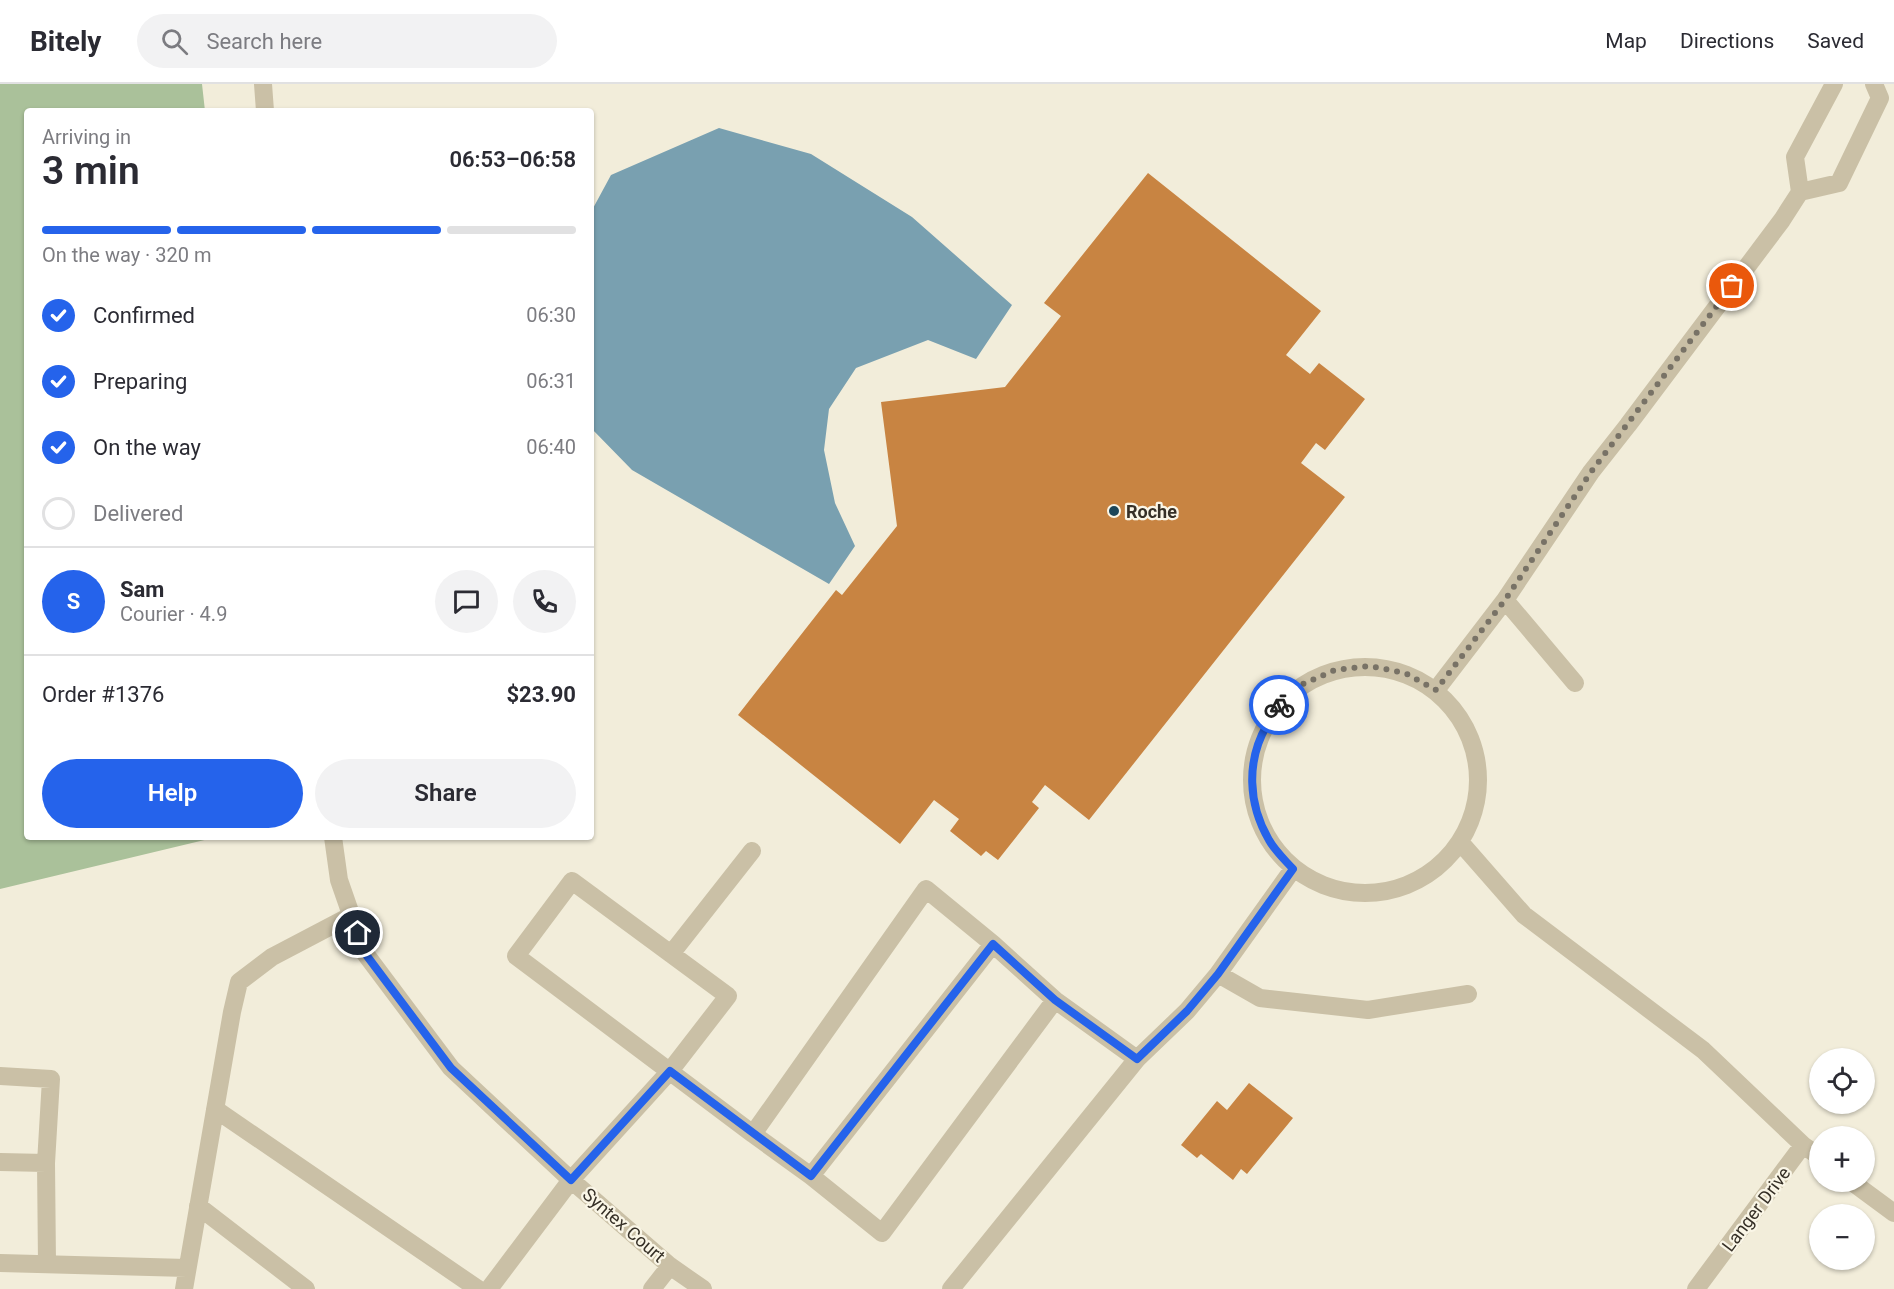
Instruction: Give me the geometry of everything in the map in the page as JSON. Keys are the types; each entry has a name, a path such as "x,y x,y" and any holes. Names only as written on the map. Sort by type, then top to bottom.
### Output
{"street":[{"path":"263,84 265,108"},
{"path":"1436,690 1505,600 1591,472 1775,229 1800,192 1795,157 1834,84"},
{"path":"1800,192 1839,183 1880,98 1874,84"},
{"path":"1505,600 1575,683"},
{"path":"1370,666 1405,673 1436,690 1455,710 1469,734 1477,761 1478,790 1472,817 1460,842 1440,866 1413,883 1383,892 1351,893 1320,885 1293,869 1270,842 1255,810 1251,774 1259,739 1276,708 1303,684 1335,670 1370,666"},
{"name":"Syntex Court","path":"333,840 339,880 364,952 451,1068 571,1180 670,1266 703,1289"},
{"path":"1460,842 1524,915 1703,1050 1809,1149"},
{"path":"671,954 752,851"},
{"path":"951,1289 1137,1059 1187,1011 1218,974 1293,869"},
{"path":"489,1289 571,1180 670,1071 728,996 572,881 516,956 670,1071 753,1134 811,1176 882,1233 1055,1000"},
{"path":"753,1134 926,889 993,944 1055,1000 1137,1059"},
{"path":"184,1289 231,1012 239,982 272,957 352,915"},
{"path":"811,1176 993,944"},
{"path":"1218,974 1260,998 1368,1010 1468,994"},
{"path":"0,1076 51,1079 46,1163 47,1264"},
{"path":"215,1109 478,1289"},
{"name":"Langer Drive","path":"1696,1289 1803,1145"},
{"path":"0,1162 46,1163"},
{"path":"1866,1192 1894,1213"},
{"path":"198,1206 306,1289"},
{"path":"0,1263 187,1268"},
{"path":"652,1289 670,1266"}],"green space":[{"path":"0,84 202,84 205,108 24,108 24,840 204,840 0,889"}],"water":[{"path":"719,128 811,154 912,217 1012,305 976,359 928,340 856,368 829,409 824,450 835,503 855,546 829,584 632,470 594,431 594,206 611,175"}],"building":[{"name":"Roche","path":"1148,173 1321,311 1286,355 1310,374 1319,363 1365,399 1325,450 1316,443 1301,463 1345,497 1089,820 1045,785 1032,802 1039,808 998,860 986,851 981,856 950,831 959,819 934,800 900,844 738,715 836,590 842,595 897,526 881,402 1005,387 1061,316 1044,303"},
{"path":"1249,1083 1293,1118 1247,1174 1241,1169 1233,1180 1201,1154 1197,1158 1181,1145 1217,1101 1227,1110"}],"way so far":[{"path":"1279,705 1303,684 1335,670 1370,666 1405,673 1436,690 1505,600 1591,472 1732,286"}],"place":[{"name":"Roche","path":"1114,511"}],"route":[{"path":"358,933 364,952 451,1068 571,1180 670,1071 811,1176 993,944 1055,1000 1137,1059 1187,1011 1218,974 1293,869 1270,842 1262,826 1255,810 1251,774 1259,739 1279,705"}]}
